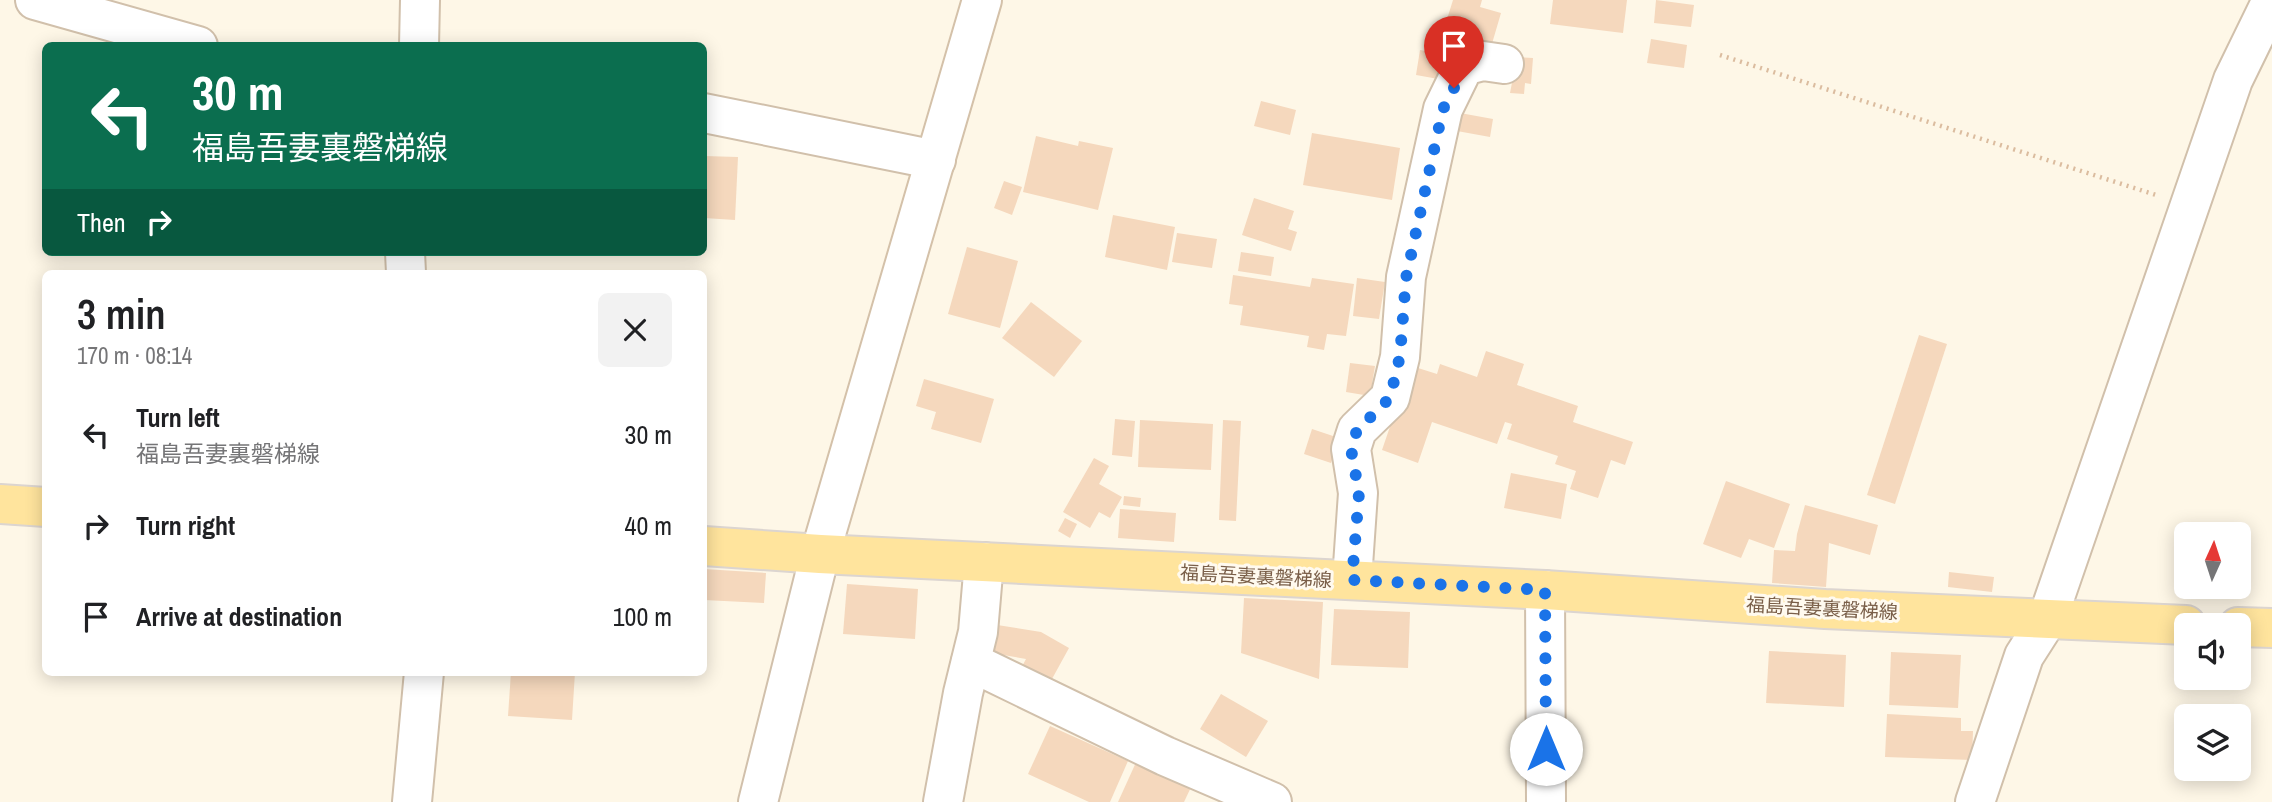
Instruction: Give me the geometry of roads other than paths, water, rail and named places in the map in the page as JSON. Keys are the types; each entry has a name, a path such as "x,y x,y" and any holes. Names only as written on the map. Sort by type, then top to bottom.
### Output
{"main road":[{"path":"0,505 42,507"},
{"name":"福島吾妻裏磐梯線","path":"707,546 1545,590 1825,609 2174,625"},
{"path":"2251,627 2272,628"}],"street":[{"path":"35,0 184,42"},
{"path":"419,0 419,42"},
{"path":"758,802 820,554 982,0"},
{"path":"1975,802 2024,656 2047,620 2233,80 2272,0"},
{"path":"1352,580 1359,493 1351,449 1357,430 1390,398 1400,356 1406,278 1443,109 1464,66 1483,61 1504,64"},
{"path":"707,114 936,160"},
{"path":"943,802 978,632 984,562"},
{"path":"1545,590 1546,802"},
{"path":"971,662 1165,756 1272,802"},
{"path":"412,802 424,676"}]}
